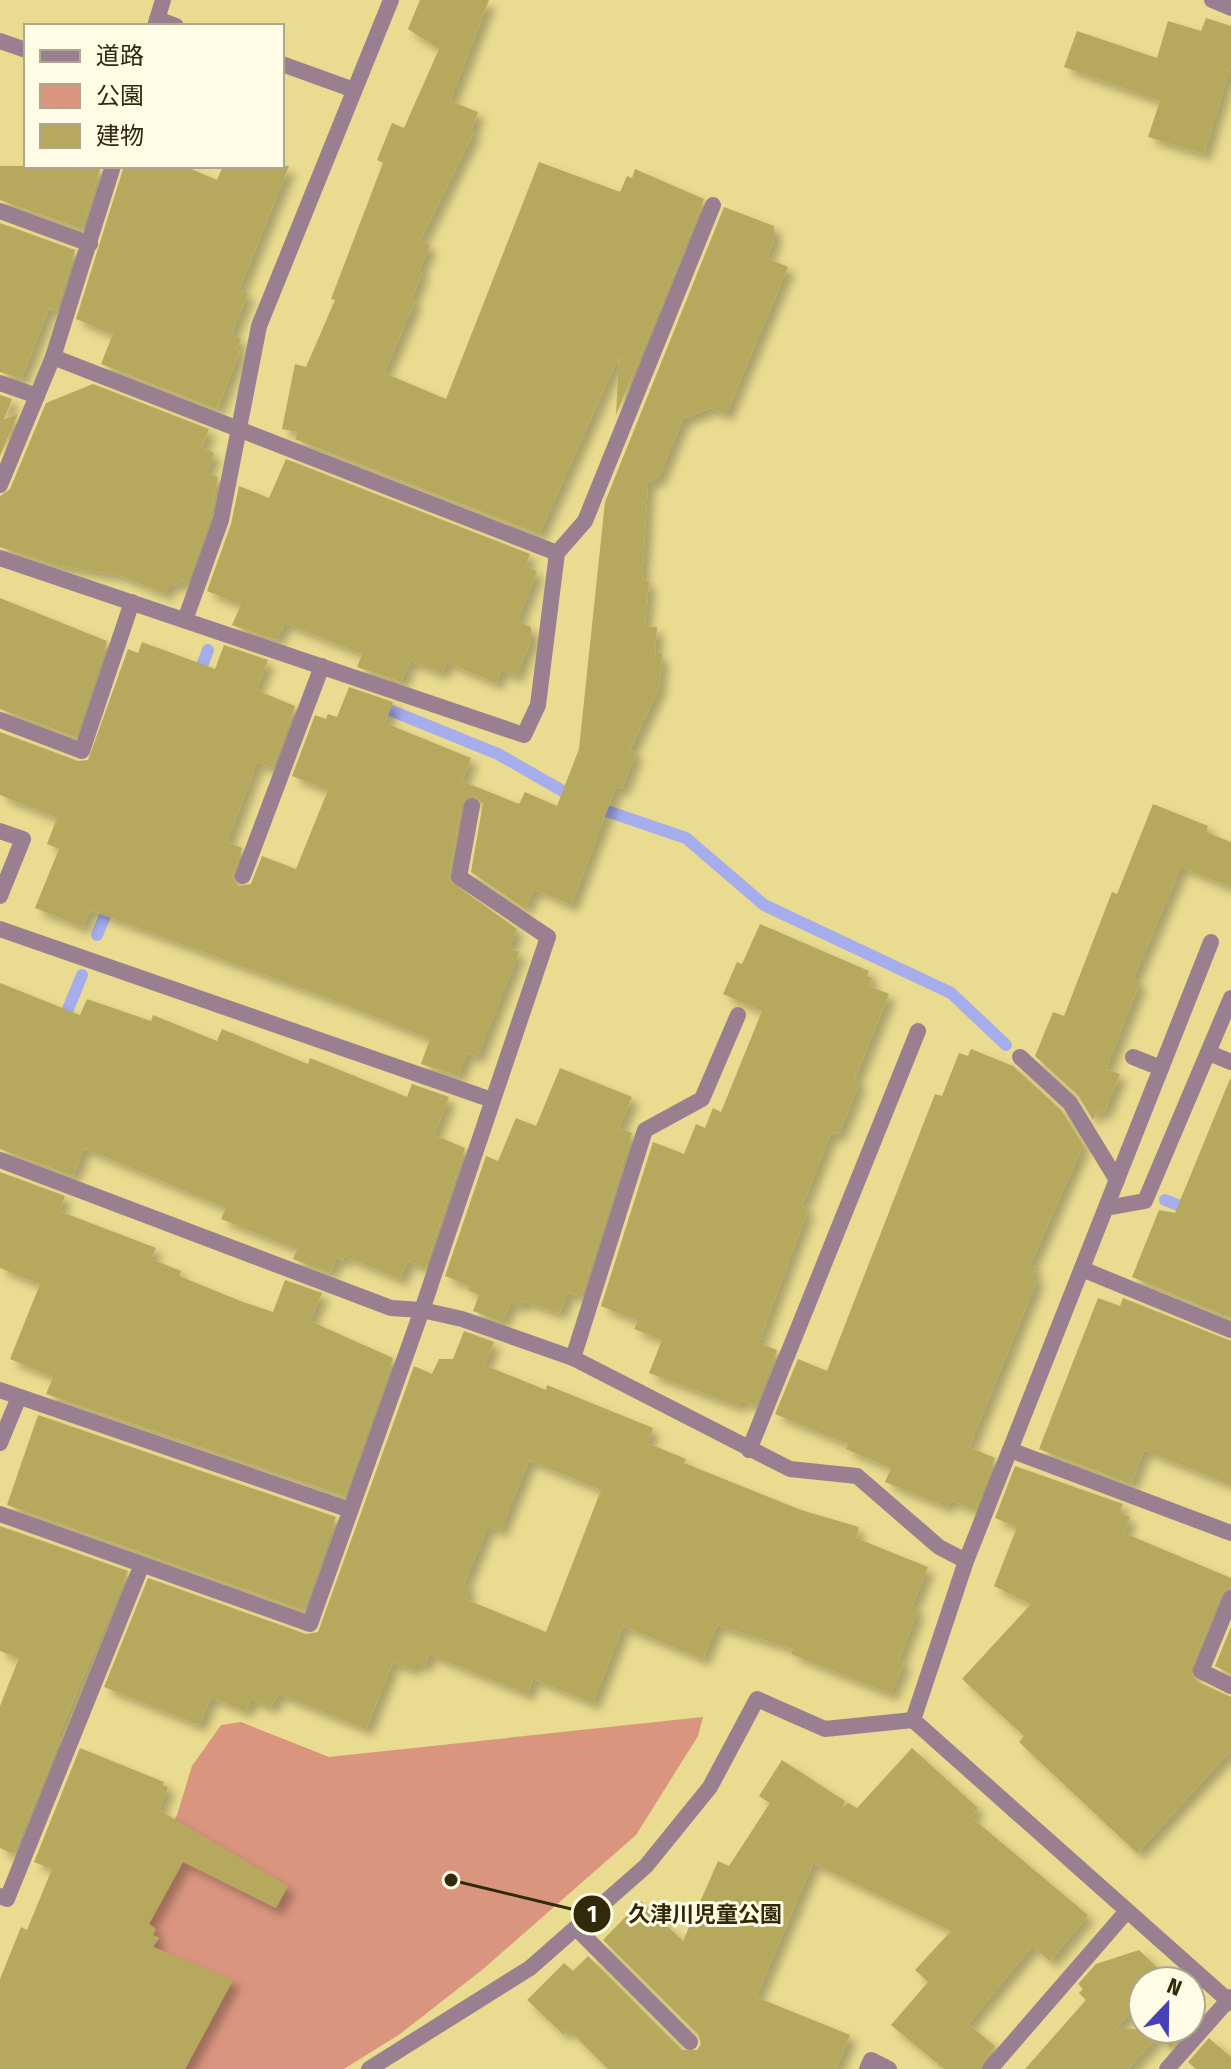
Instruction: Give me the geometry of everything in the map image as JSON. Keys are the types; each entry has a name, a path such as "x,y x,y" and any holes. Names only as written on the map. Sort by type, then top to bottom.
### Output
{"street":[{"path":"156,23 163,0"},
{"path":"185,620 221,520 259,326 391,0"},
{"path":"1212,0 1231,8"},
{"path":"0,41 24,49"},
{"path":"284,65 354,90"},
{"path":"0,485 53,357 112,168"},
{"path":"0,558 524,735 538,705 557,553 585,521 713,205"},
{"path":"0,211 90,244"},
{"path":"53,357 238,426 557,553"},
{"path":"0,383 37,396"},
{"path":"0,720 82,751 132,602"},
{"path":"243,876 322,666"},
{"path":"0,1514 141,1567 310,1624 422,1310 548,937 459,877 472,806"},
{"path":"0,831 23,839 0,896"},
{"path":"0,929 492,1100"},
{"path":"913,1720 966,1561 1211,942"},
{"path":"1106,1208 1145,1201 1231,998"},
{"path":"573,1358 645,1130 702,1099 738,1015"},
{"path":"749,1450 918,1031"},
{"path":"1209,1053 1231,1062"},
{"path":"1020,1057 1070,1103 1117,1180"},
{"path":"1133,1057 1161,1068"},
{"path":"0,1160 391,1308 422,1310 462,1319 573,1358 790,1469 857,1476 939,1547 966,1561"},
{"path":"1082,1269 1231,1330"},
{"path":"0,1390 350,1510"},
{"path":"0,1443 19,1397"},
{"path":"1010,1450 1231,1533"},
{"path":"0,1896 7,1899 141,1567"},
{"path":"1231,1598 1201,1671 1231,1686"},
{"path":"369,2069 530,1968 646,1866 710,1787 757,1699 825,1729 913,1720 1230,2000 1167,2069"},
{"path":"990,2069 1127,1911"},
{"path":"576,1928 690,2042"},
{"path":"867,2069 871,2060 889,2069"}],"green space":[{"path":"703,1717 698,1736 636,1835 482,1970 400,2034 344,2069 28,2069 177,1815 192,1766 221,1725 241,1722 329,1757"}],"building":[{"path":"420,0 489,0 450,101 478,112 471,130 474,132 420,241 430,245 411,300 415,301 384,373 446,399 539,162 620,192 627,176 632,178 635,169 704,199 616,415 619,356 539,534 295,439 298,432 282,429 295,364 306,367 335,300 331,299 383,163 377,160 392,123 404,128 439,49 408,29"},
{"path":"1206,18 1231,26 1231,65 1204,154 1148,137 1160,101 1064,67 1077,31 1157,58 1168,21 1201,31"},
{"path":"0,166 100,168 82,229 0,200"},
{"path":"289,166 239,290 248,293 231,335 241,339 236,350 240,351 217,409 101,364 113,334 76,319 123,168 189,168 217,180 222,168"},
{"path":"724,207 774,226 774,240 767,258 788,267 726,414 710,408 683,419 659,477 648,483 642,580 649,581 645,626 657,627 655,654 662,654 659,688 630,750 636,753 622,789 616,787 571,905 534,889 525,909 471,872 483,803 473,795 461,804 449,880 517,929 509,948 519,952 477,1057 467,1053 458,1076 421,1064 430,1039 344,1004 90,910 83,927 35,908 59,849 47,844 57,818 0,795 0,732 78,761 88,760 128,649 138,653 142,642 215,669 224,645 268,660 256,690 295,706 272,768 257,762 227,842 242,848 232,877 238,886 251,884 262,856 296,869 328,790 292,776 315,715 326,719 328,714 337,717 349,687 393,702 385,723 471,758 462,781 519,804 525,792 557,806 579,749 605,502"},
{"path":"0,223 75,250 56,311 49,308 21,379 0,372"},
{"path":"93,384 209,429 202,447 214,453 206,473 218,477 210,517 187,583 180,580 177,586 170,583 165,594 119,575 55,565 0,547 0,496 10,489 46,403"},
{"path":"0,395 12,399 4,419 18,414 0,456"},
{"path":"286,459 530,554 525,566 537,571 517,621 531,627 531,640 516,676 501,670 496,683 446,662 442,673 410,661 401,682 357,667 362,654 285,623 276,640 232,625 241,605 207,591 231,524 239,486 269,498"},
{"path":"0,598 107,641 75,737 0,709"},
{"path":"1153,804 1208,826 1206,832 1231,842 1231,887 1181,867 1133,979 1140,982 1106,1069 1120,1074 1104,1113 1097,1110 1093,1120 1078,1095 1035,1056 1053,1012 1064,1016 1112,892 1117,894"},
{"path":"760,924 869,971 867,976 872,978 869,986 889,994 855,1078 859,1084 839,1133 830,1135 802,1206 808,1209 762,1333 759,1343 777,1350 755,1406 741,1400 738,1406 649,1373 662,1340 634,1329 638,1321 601,1306 653,1142 684,1154 696,1124 705,1128 713,1108 721,1112 762,1011 723,994 737,962 742,964"},
{"path":"0,983 80,1015 87,999 151,1021 153,1015 217,1041 222,1029 308,1064 310,1058 407,1097 412,1084 449,1097 434,1135 465,1148 425,1268 408,1261 400,1279 344,1256 343,1261 336,1258 330,1273 293,1259 297,1249 221,1219 226,1208 84,1148 73,1176 0,1149"},
{"path":"971,1049 1013,1066 1061,1110 1083,1145 1030,1265 1036,1267 1032,1276 1038,1278 969,1447 995,1458 975,1510 950,1500 947,1507 885,1482 891,1468 846,1449 848,1444 775,1414 798,1359 827,1371 935,1094 942,1096 959,1053 968,1056"},
{"path":"560,1068 632,1097 619,1128 632,1133 581,1297 569,1292 559,1313 523,1301 521,1306 511,1303 502,1322 473,1311 479,1295 468,1290 470,1286 445,1276 486,1156 498,1161 516,1118 536,1126"},
{"path":"1230,1079 1231,1318 1132,1277 1159,1210 1175,1213"},
{"path":"0,1172 65,1196 59,1211 156,1248 151,1259 181,1271 179,1276 243,1302 273,1312 285,1280 322,1293 310,1321 393,1358 344,1496 46,1394 53,1377 10,1359 40,1284 0,1268"},
{"path":"1098,1298 1120,1306 1123,1298 1231,1341 1231,1485 1144,1450 1131,1484 1039,1449"},
{"path":"464,1331 494,1342 484,1365 546,1390 547,1385 653,1428 647,1443 686,1459 684,1463 801,1510 859,1527 856,1538 928,1567 912,1606 918,1609 899,1660 904,1662 891,1694 791,1654 793,1649 717,1625 703,1659 623,1626 593,1703 533,1679 527,1694 429,1654 425,1666 416,1662 413,1670 393,1662 366,1729 279,1694 270,1707 251,1699 246,1711 211,1697 199,1725 104,1687 148,1578 306,1634 318,1632 414,1366 432,1374 439,1359 453,1359","holes":["529,1460 601,1490 546,1632 465,1599 470,1587 464,1584 488,1526 500,1531"]},
{"path":"38,1415 336,1517 303,1610 7,1505"},
{"path":"1015,1466 1123,1504 1119,1513 1130,1517 1124,1533 1231,1578 1231,1587 1221,1594 1190,1671 1196,1681 1231,1697 1231,1750 1137,1853 1019,1742 1024,1736 962,1679 1031,1604 994,1586 1017,1527 995,1518"},
{"path":"0,1526 128,1571 57,1738 60,1739 13,1854 0,1848 0,1706 19,1658 0,1651"},
{"path":"1231,1627 1231,1674 1215,1666"},
{"path":"80,1748 164,1782 163,1785 168,1787 159,1810 288,1886 276,1908 183,1862 149,1924 156,1929 153,1935 159,1938 153,1947 233,1980 185,2069 0,2069 0,1979 21,1927 27,1930 52,1869 34,1862"},
{"path":"912,1748 978,1808 971,1817 1088,1915 1050,1961 1032,1946 968,2024 995,2046 979,2069 944,2069 891,2025 928,1982 915,1970 951,1931 813,1863 756,1997 850,2035 836,2069 608,2069 568,2029 563,2034 527,2000 564,1963 573,1971 588,1956 682,2050 697,2050 701,2044 698,2034 603,1940 641,1901 683,1941 718,1861 729,1866 770,1803 759,1796 782,1760 845,1801 841,1810 848,1803 857,1808"},
{"path":"1139,1950 1155,1965 1127,1965 1127,2016 1116,2029 1127,2029 1127,2045 1150,2045 1128,2069 1025,2069 1086,2000 1079,1993 1083,1989 1078,1984 1096,1964"},
{"path":"1209,2038 1231,2057 1231,2069 1196,2069 1188,2062 1203,2045 1207,2045"}],"waterway":[{"path":"197,679 208,650"},
{"path":"375,704 498,754 575,798"},
{"path":"592,806 686,838 764,905 951,993 1006,1045"},
{"path":"97,935 111,901"},
{"path":"62,1024 82,975"},
{"path":"1165,1200 1191,1210"}],"place":[{"name":"久津川児童公園","path":"451,1880"}]}
